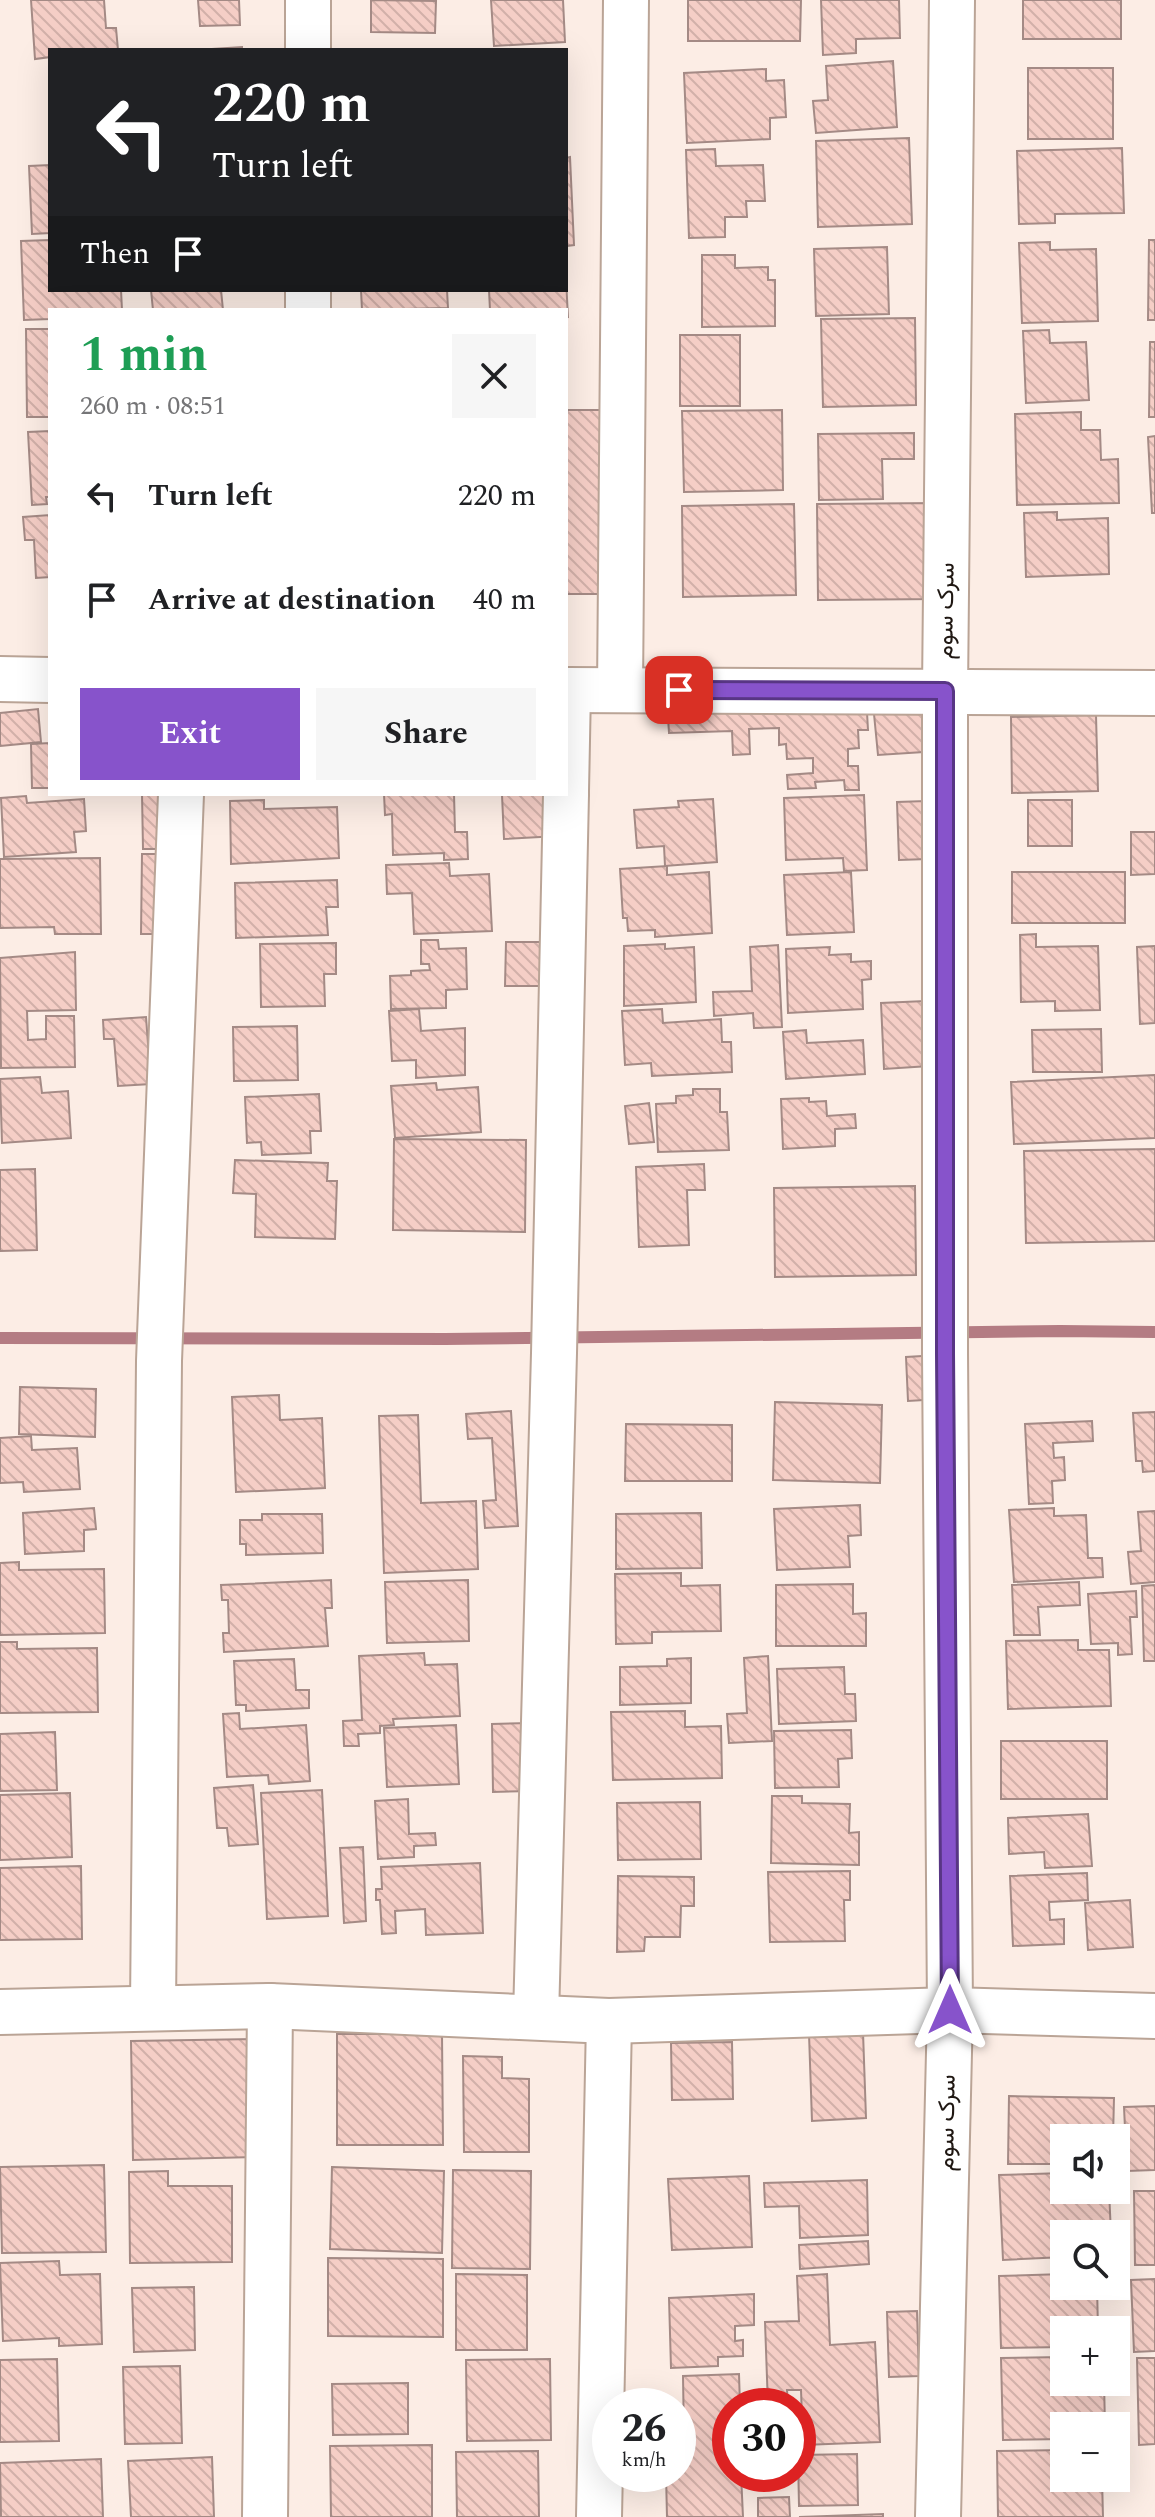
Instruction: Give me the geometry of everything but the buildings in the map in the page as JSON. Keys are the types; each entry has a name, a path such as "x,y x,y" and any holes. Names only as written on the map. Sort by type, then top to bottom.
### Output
{"street":[{"path":"308,0 308,48"},
{"path":"620,690 626,0"},
{"name":"سرک سوم","path":"938,2517 950,2010 945,1353 945,691 952,0"},
{"path":"0,679 48,680"},
{"path":"568,690 1155,693"},
{"path":"153,2008 159,1361 181,796"},
{"path":"536,2017 566,796"},
{"path":"0,2012 270,2006 609,2021 950,2010 1155,2016"},
{"path":"265,2517 270,2006"},
{"path":"599,2517 609,2021"}],"waterway":[{"path":"0,1338 445,1339 1155,1332"}],"route":[{"path":"679,690 945,691 945,1353 950,2010"}]}
